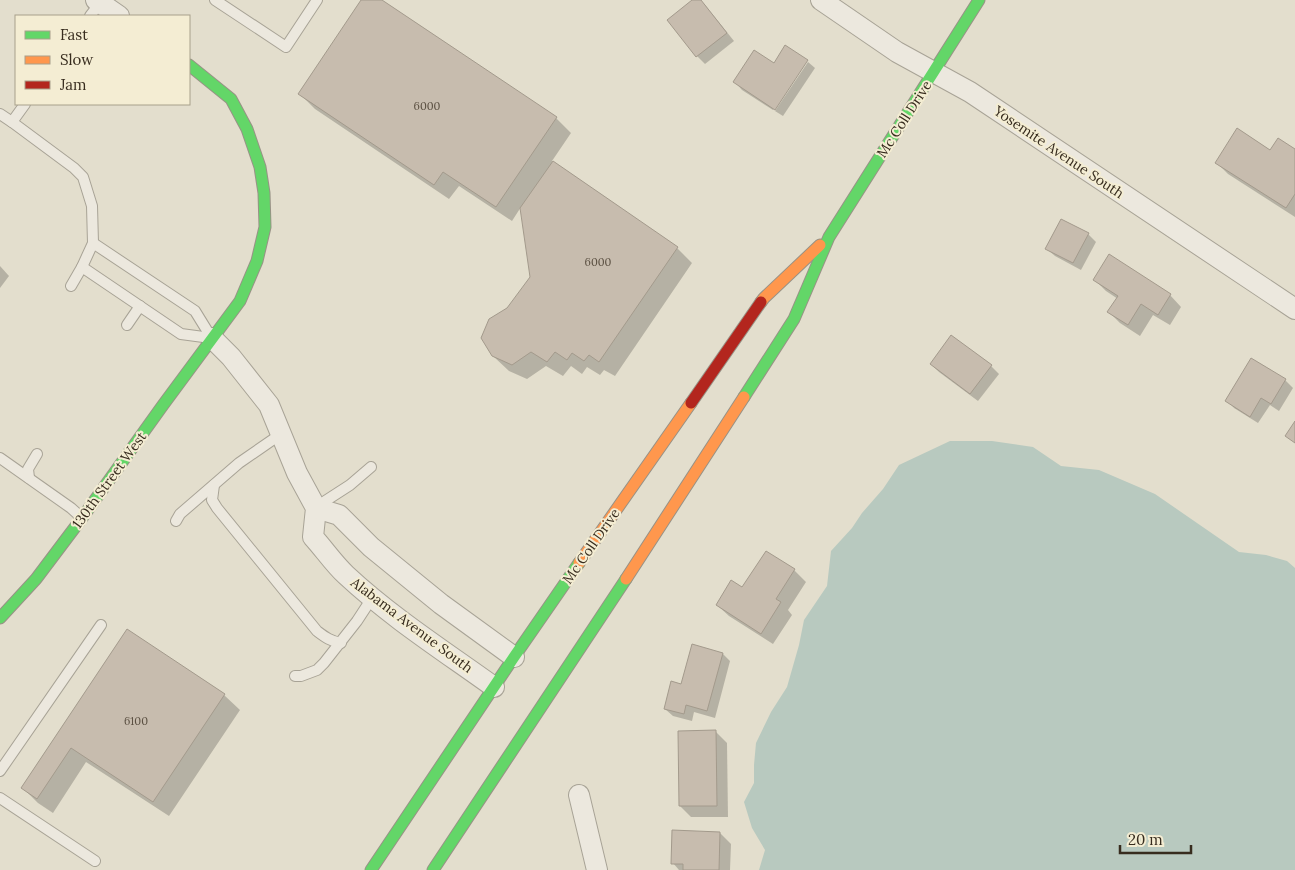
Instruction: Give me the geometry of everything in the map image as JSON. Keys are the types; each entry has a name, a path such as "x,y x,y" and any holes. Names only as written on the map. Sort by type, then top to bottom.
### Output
{"main road":[{"name":"Mc Coll Drive","path":"433,870 632,572 794,319 829,237 979,0"},
{"name":"130th Street West","path":"0,618 36,579 240,300 257,261 265,227 264,193 260,167 248,129 232,99 190,66"},
{"name":"Mc Coll Drive","path":"371,870 514,657 764,298 829,237"}],"street":[{"name":"Yosemite Avenue South","path":"821,0 896,52 970,92 1295,309"},
{"path":"95,6 117,15"},
{"path":"212,338 231,357 269,405 297,473 316,508 339,515 371,547 420,587 514,657"},
{"name":"Alabama Avenue South","path":"316,508 313,537 344,574 372,598 494,687"},
{"path":"579,795 598,870"}],"lane":[{"path":"215,0 286,47 317,0"},
{"path":"12,122 24,105"},
{"path":"0,114 74,168 83,177 92,206 94,243 71,286"},
{"path":"94,243 196,311 212,338"},
{"path":"82,267 181,334 212,338"},
{"path":"127,325 140,306"},
{"path":"176,521 180,514 239,463 281,434"},
{"path":"29,478 28,469 38,454"},
{"path":"0,458 71,508 82,518"},
{"path":"316,508 350,485 371,467"},
{"path":"214,484 212,500 216,508 317,630 331,641 341,643"},
{"path":"294,676 301,676 317,670 358,621 372,598"},
{"path":"0,771 101,626"},
{"path":"0,798 95,861"}],"shaded area":[{"path":"950,441 992,441 1033,447 1061,466 1099,470 1155,494 1239,552 1266,555 1287,561 1295,568 1295,870 759,870 765,850 752,828 744,802 754,783 756,743 771,712 787,687 804,620 827,586 831,551 883,489 899,465"}],"building":[{"path":"361,0 382,0 557,117 496,207 443,172 434,185 298,94"},
{"path":"692,0 701,0 727,33 696,57 667,20"},
{"path":"785,45 808,60 775,110 733,82 754,50 774,63"},
{"path":"1237,128 1270,150 1278,138 1295,149 1295,194 1286,208 1215,163"},
{"path":"553,161 678,247 599,362 589,355 584,361 572,353 567,360 555,352 547,362 531,352 512,365 492,356 481,338 489,319 507,308 530,277 520,208"},
{"path":"1061,219 1089,233 1073,263 1045,249"},
{"path":"1109,254 1171,294 1158,315 1141,304 1128,325 1107,312 1118,296 1093,280"},
{"path":"951,335 992,365 970,394 930,364"},
{"path":"1251,358 1286,379 1271,404 1261,398 1250,417 1225,401"},
{"path":"1295,421 1295,443 1285,436"},
{"path":"766,551 795,569 776,599 781,602 761,634 716,605 731,580 742,587"},
{"path":"127,629 225,694 153,802 71,748 37,799 21,788"},
{"path":"692,644 723,653 707,711 686,705 684,714 664,709 671,681 681,684"},
{"path":"716,730 717,806 679,806 678,731"},
{"path":"672,830 720,832 719,870 683,870 683,864 671,864"}],"traffic: fast":[{"path":"744,397 794,319 829,237 979,0"},
{"path":"0,618 36,579 240,301 257,261 265,227 264,193 260,167 247,129 231,99 190,66"},
{"path":"371,870 579,563"},
{"path":"433,870 626,579"}],"traffic: slow":[{"path":"761,302 820,245"},
{"path":"626,579 744,397"},
{"path":"579,563 691,403"}],"traffic: jam":[{"path":"691,403 761,302"}]}
